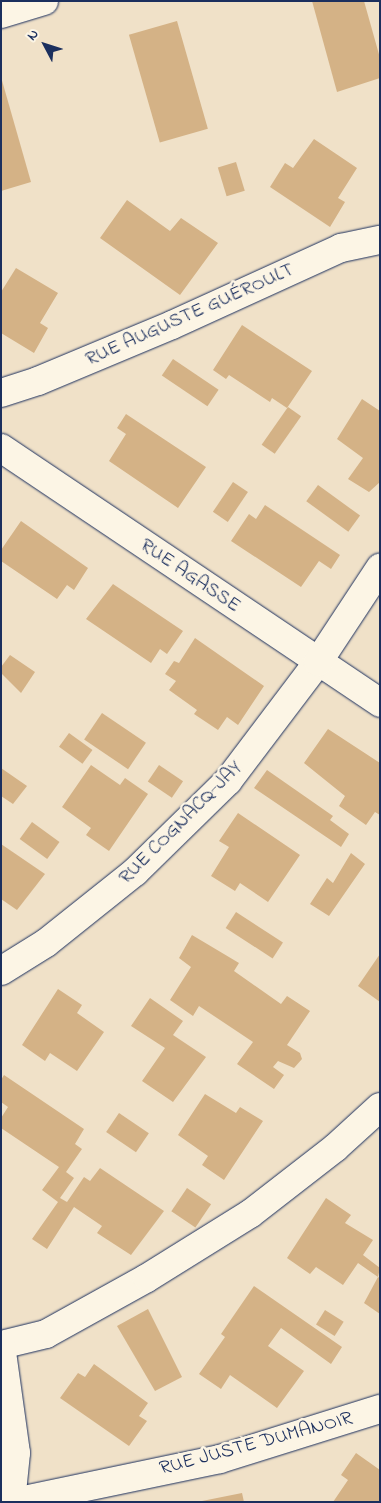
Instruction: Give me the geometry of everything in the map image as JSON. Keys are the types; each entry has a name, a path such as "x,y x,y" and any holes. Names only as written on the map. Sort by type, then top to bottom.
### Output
{"street":[{"path":"1,14 44,1"},
{"name":"RUE AUGUSTE GUÉROULT","path":"1,393 38,381 154,332 341,248 380,240"},
{"name":"RUE AGASSE","path":"1,448 380,703"},
{"name":"RUE COGNACQ-JAY","path":"1,971 46,943 135,872 228,781 318,662 380,568"},
{"path":"12,1502 16,1453 1,1345 46,1334 147,1278 250,1214 335,1148 380,1107"},
{"name":"RUE JUSTE DUMANOIR","path":"12,1502 220,1459 380,1409"}],"building":[{"path":"312,1 364,1 380,58 380,78 337,92"},
{"path":"177,21 208,129 160,142 129,35"},
{"path":"1,77 31,182 1,191"},
{"path":"314,139 357,168 338,198 345,202 330,227 270,187 285,163 293,168"},
{"path":"236,162 245,191 227,196 218,168"},
{"path":"127,200 170,231 181,218 218,243 180,295 100,238"},
{"path":"16,268 58,293 40,323 48,328 34,353 1,333 1,292"},
{"path":"242,325 312,371 287,408 272,398 270,402 229,375 226,379 213,370"},
{"path":"173,359 219,390 207,406 162,376"},
{"path":"362,399 380,411 380,482 369,492 348,479 363,458 337,439"},
{"path":"288,407 301,416 275,454 262,445"},
{"path":"126,414 206,467 178,508 109,461 126,434 117,428"},
{"path":"233,482 248,492 228,522 213,512"},
{"path":"318,485 360,516 348,532 306,501"},
{"path":"265,505 340,555 331,569 319,561 301,587 231,541 249,514 256,519"},
{"path":"21,521 88,568 74,590 67,585 57,599 1,561 1,550"},
{"path":"113,584 183,631 167,654 160,649 151,663 86,619"},
{"path":"195,638 264,686 238,725 227,717 218,730 194,714 197,710 169,690 176,681 165,674 174,661 179,663"},
{"path":"10,655 35,672 21,693 1,673 1,667"},
{"path":"102,713 146,743 128,769 84,740"},
{"path":"328,729 380,763 380,815 375,812 366,825 339,806 345,796 304,763"},
{"path":"69,733 92,750 82,764 59,747"},
{"path":"91,765 120,785 125,778 148,794 109,851 86,835 91,828 62,807"},
{"path":"159,765 183,781 172,798 148,782"},
{"path":"1,768 27,786 13,804 1,796"},
{"path":"267,770 333,816 330,820 349,834 341,847 254,788"},
{"path":"238,813 300,855 268,902 240,883 235,891 211,876 229,847 219,841"},
{"path":"32,822 60,842 47,859 20,839"},
{"path":"1,844 45,874 17,910 1,899"},
{"path":"351,853 365,864 329,916 310,904 327,878 333,883"},
{"path":"236,912 283,942 273,958 226,928"},
{"path":"192,935 239,963 234,971 281,1004 287,996 310,1011 287,1045 300,1053 302,1059 294,1068 278,1061 273,1067 284,1075 274,1089 237,1064 253,1042 199,1006 193,1016 170,1000 191,967 179,958"},
{"path":"380,954 380,1002 358,986"},
{"path":"58,989 82,1005 77,1013 104,1032 77,1071 50,1053 45,1061 22,1045"},
{"path":"150,998 183,1021 173,1035 206,1057 173,1102 142,1081 165,1048 131,1026"},
{"path":"4,1075 84,1129 75,1144 82,1149 66,1172 74,1178 60,1198 67,1202 84,1177 90,1181 100,1168 164,1211 131,1255 97,1233 102,1226 74,1207 47,1249 32,1239 58,1202 42,1190 59,1167 1,1128 1,1118 8,1107 1,1102 1,1080"},
{"path":"205,1094 236,1113 240,1107 263,1121 224,1180 202,1165 208,1156 178,1135"},
{"path":"119,1113 149,1133 136,1152 106,1132"},
{"path":"187,1188 211,1204 195,1227 171,1211"},
{"path":"326,1198 351,1215 345,1223 373,1240 363,1255 380,1268 378,1277 358,1263 343,1285 316,1267 310,1274 287,1258"},
{"path":"378,1277 380,1278 380,1314 364,1303"},
{"path":"254,1286 342,1347 331,1364 281,1328 268,1346 304,1371 277,1408 230,1375 221,1389 199,1374 225,1337 221,1334"},
{"path":"148,1309 182,1377 155,1391 117,1326"},
{"path":"325,1310 344,1322 335,1336 316,1324"},
{"path":"94,1364 148,1403 139,1416 147,1421 129,1446 60,1398 78,1373 85,1377"},
{"path":"356,1453 380,1470 380,1502 333,1502 348,1480 341,1475"},
{"path":"242,1493 244,1502 202,1502 202,1501"}]}
